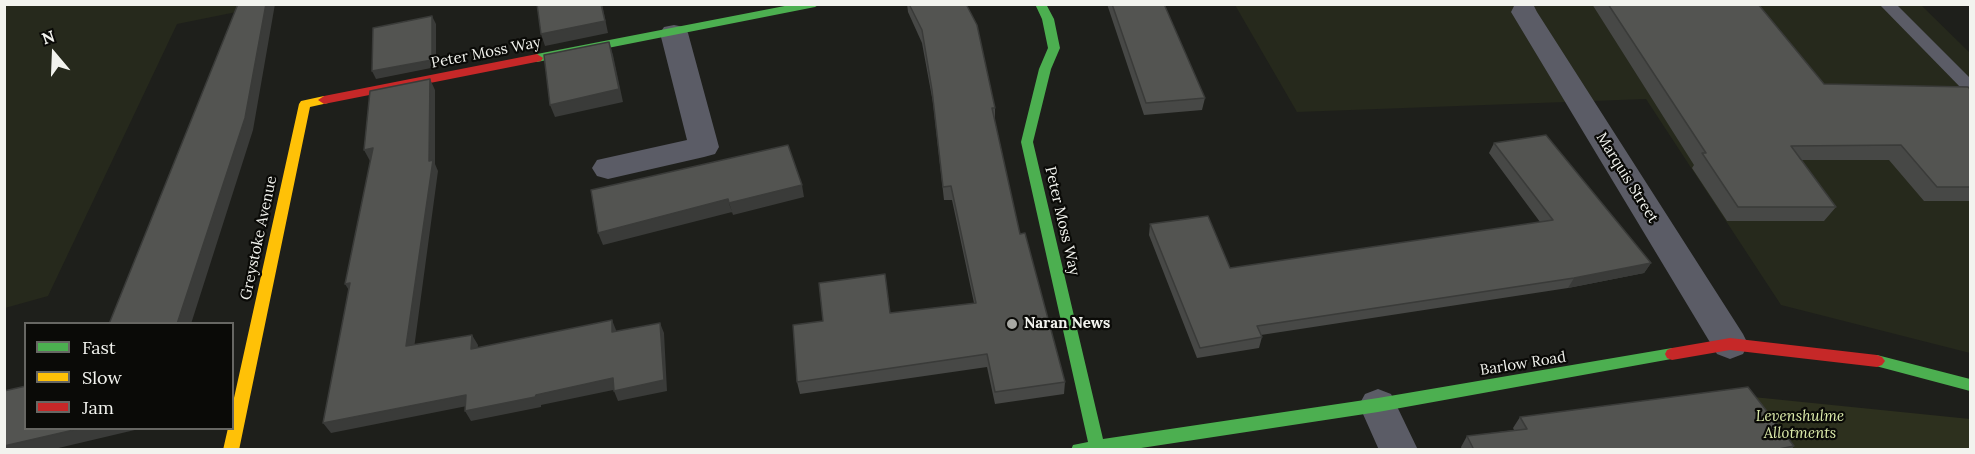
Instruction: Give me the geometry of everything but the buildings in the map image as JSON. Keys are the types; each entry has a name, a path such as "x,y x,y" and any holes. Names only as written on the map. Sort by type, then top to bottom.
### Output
{"street":[{"name":"Peter Moss Way","path":"305,104 815,4"},
{"name":"Peter Moss Way","path":"1040,4 1048,19 1054,48 1045,69 1027,142 1097,447"},
{"name":"Marquis Street","path":"1522,8 1730,344"},
{"path":"608,168 704,147 674,33"},
{"name":"Greystoke Avenue","path":"231,450 305,104"},
{"name":"Barlow Road","path":"1079,450 1378,405 1730,344 1882,362 1971,385"},
{"path":"1378,405 1400,450"}],"lane":[{"path":"1887,4 1971,87"}],"shaded area":[{"path":"5,5 271,5 177,24 48,296 5,308"},
{"path":"1235,5 1921,5 1970,53 1970,353 1781,305 1646,99 1297,112"}],"green space":[{"name":"Levenshulme Allotments","path":"1753,397 1970,419 1970,449 1780,449"}],"traffic: fast":[{"path":"537,58 815,4"},
{"path":"1040,4 1048,19 1054,48 1045,69 1027,142 1097,447"},
{"path":"1079,450 1378,405 1672,354"},
{"path":"1877,361 1970,385"}],"traffic: slow":[{"path":"231,450 305,104 324,100"}],"traffic: jam":[{"path":"324,100 537,58"},
{"path":"1672,354 1730,344 1877,361"}],"place":[{"name":"Naran News","path":"1012,324"}]}
